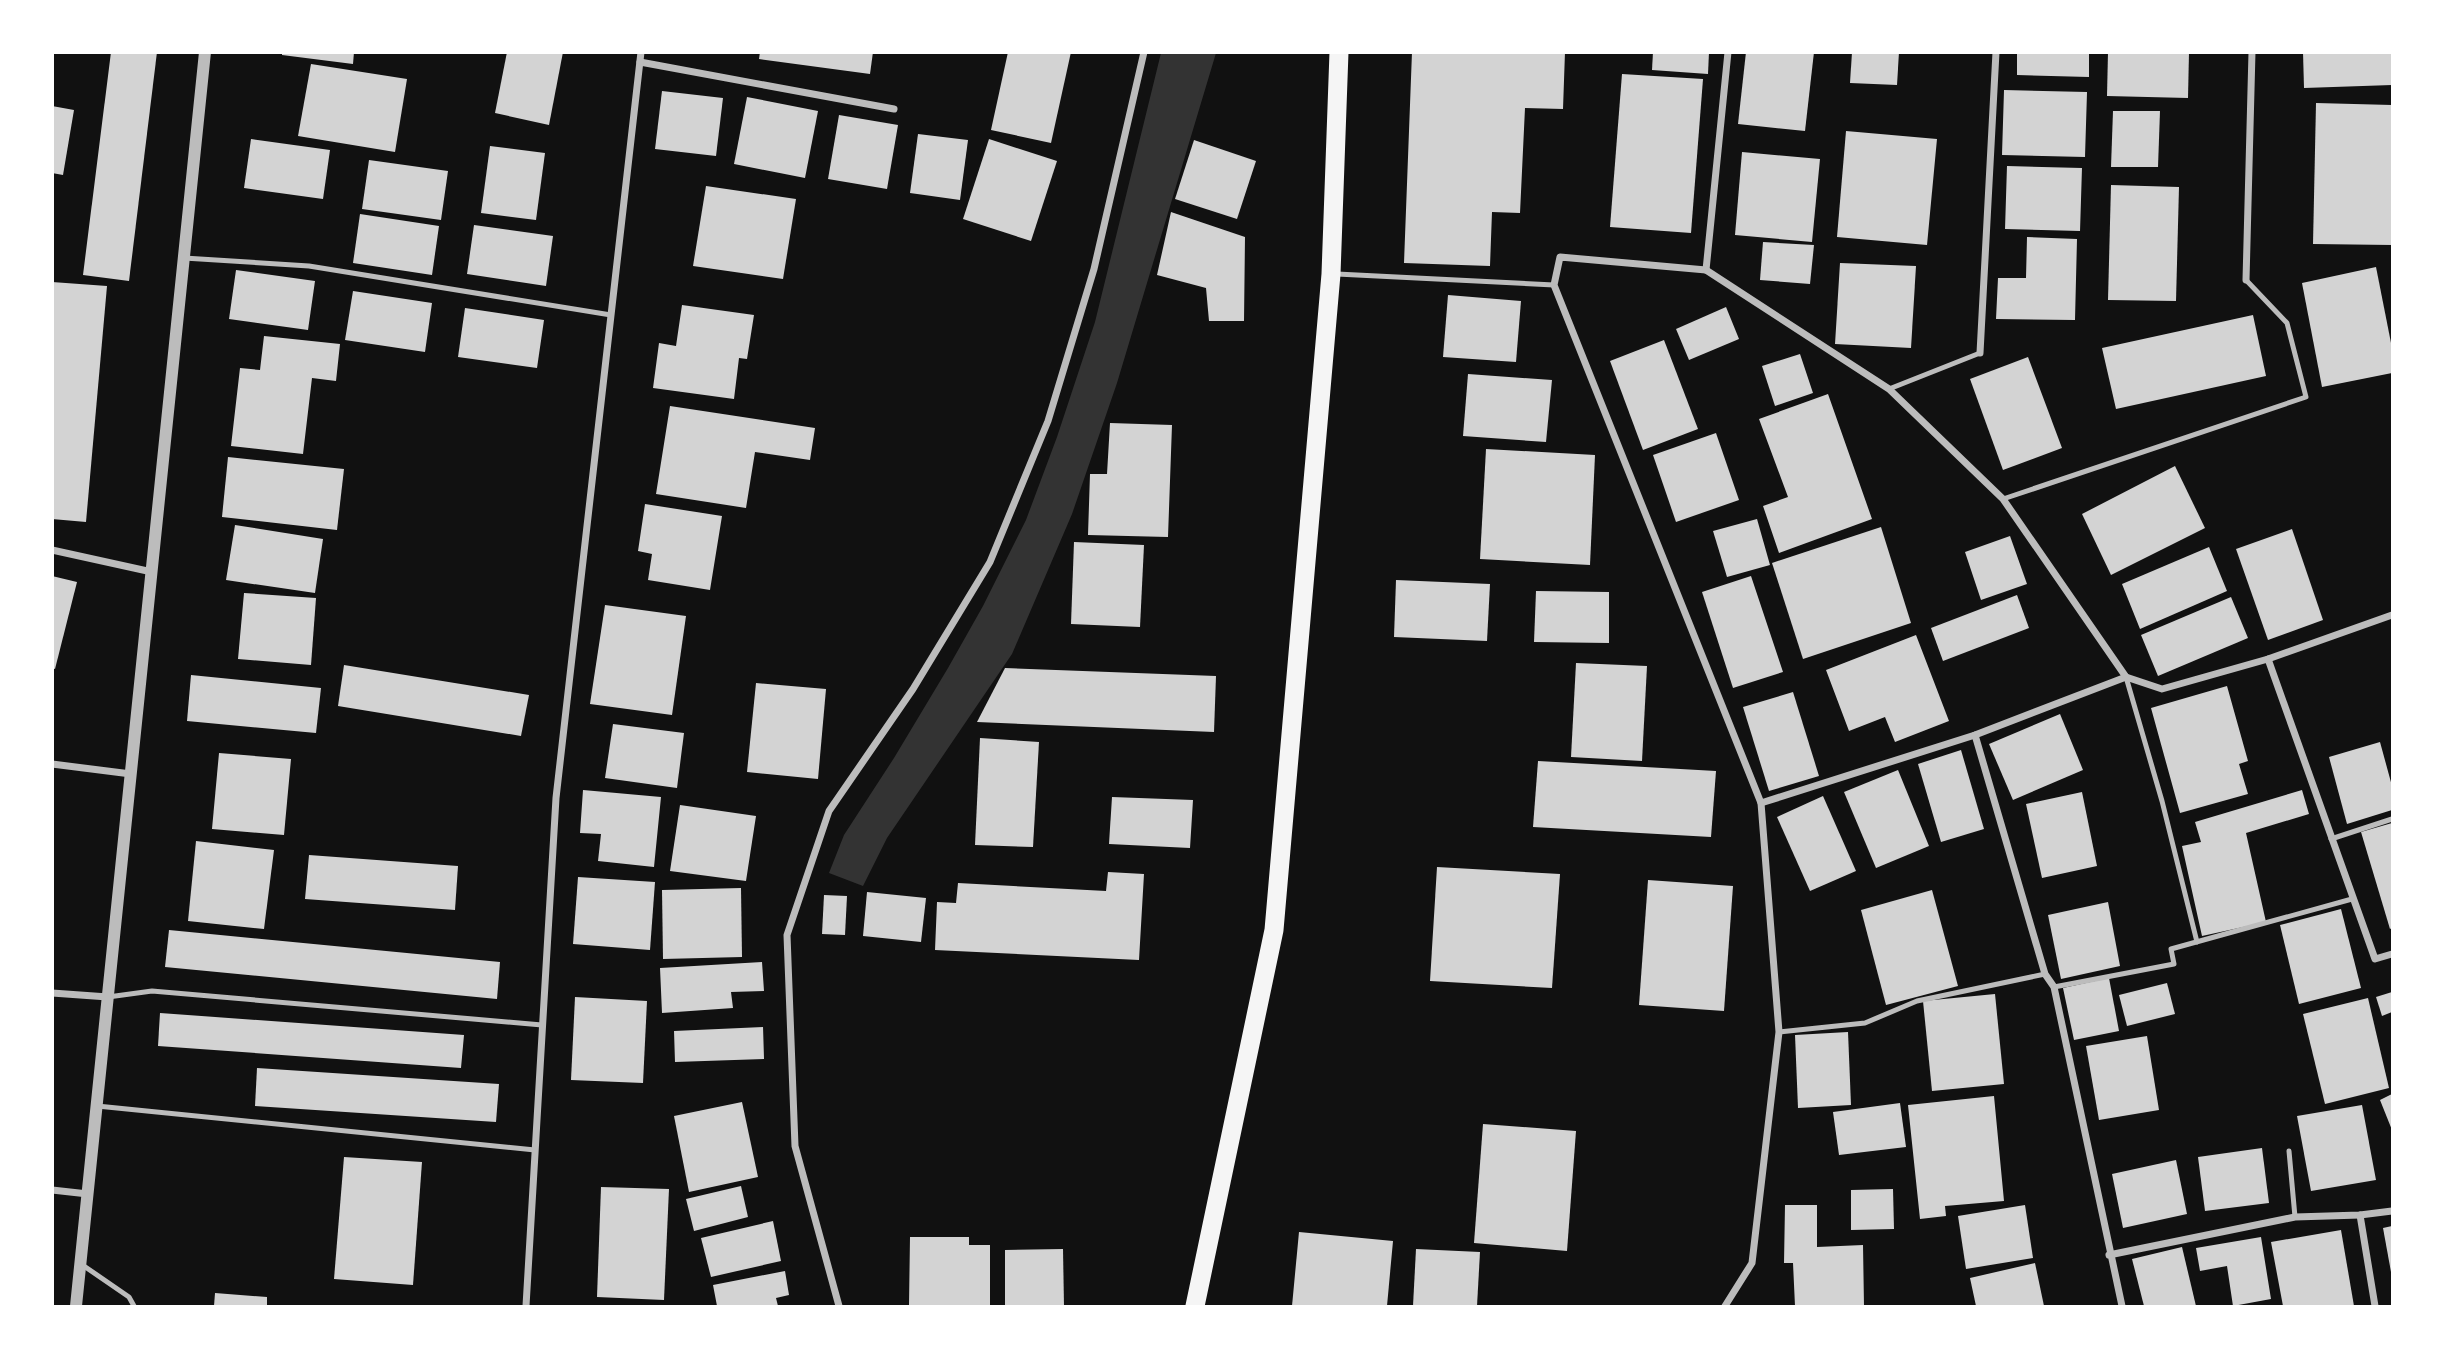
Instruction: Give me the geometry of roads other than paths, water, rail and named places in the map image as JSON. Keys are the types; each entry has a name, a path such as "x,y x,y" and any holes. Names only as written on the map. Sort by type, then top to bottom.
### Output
{"highway":[{"path":"1195,1307 1274,930 1331,274 1339,52"}],"street":[{"path":"76,1307 205,52"},
{"path":"526,1307 556,798 641,52"},
{"path":"839,1307 795,1146 787,935 829,811 913,689 990,562 1048,421 1094,269 1144,52"},
{"path":"1706,271 1727,52"},
{"path":"1980,353 1996,52"},
{"path":"2246,280 2252,52"},
{"path":"640,62 894,109"},
{"path":"1725,1307 1752,1263 1779,1032 1761,803 1554,285 1560,257 1706,271 1889,389 2003,499 2126,677 2162,689 2268,659 2392,615"},
{"path":"52,550 152,572"},
{"path":"2268,659 2375,959 2392,954"},
{"path":"1761,803 1975,734 2126,677"},
{"path":"1975,734 2045,974 2054,986 2122,1307"},
{"path":"52,764 131,774"},
{"path":"52,993 108,997"},
{"path":"52,1190 88,1195"},
{"path":"2109,1255 2295,1217 2392,1211"},
{"path":"2360,1215 2375,1307"}],"lane":[{"path":"184,258 309,266 611,316"},
{"path":"1331,274 1554,285"},
{"path":"2003,499 2306,397 2287,323 2246,280"},
{"path":"1889,389 1980,353"},
{"path":"2126,677 2162,801 2197,942"},
{"path":"2331,839 2392,818"},
{"path":"2054,986 2174,964 2171,949 2352,899"},
{"path":"1779,1032 1865,1023 1917,1002 2045,974"},
{"path":"108,997 152,991 542,1025"},
{"path":"97,1106 535,1150"},
{"path":"2289,1151 2295,1217"},
{"path":"81,1264 129,1297 134,1307"}]}
